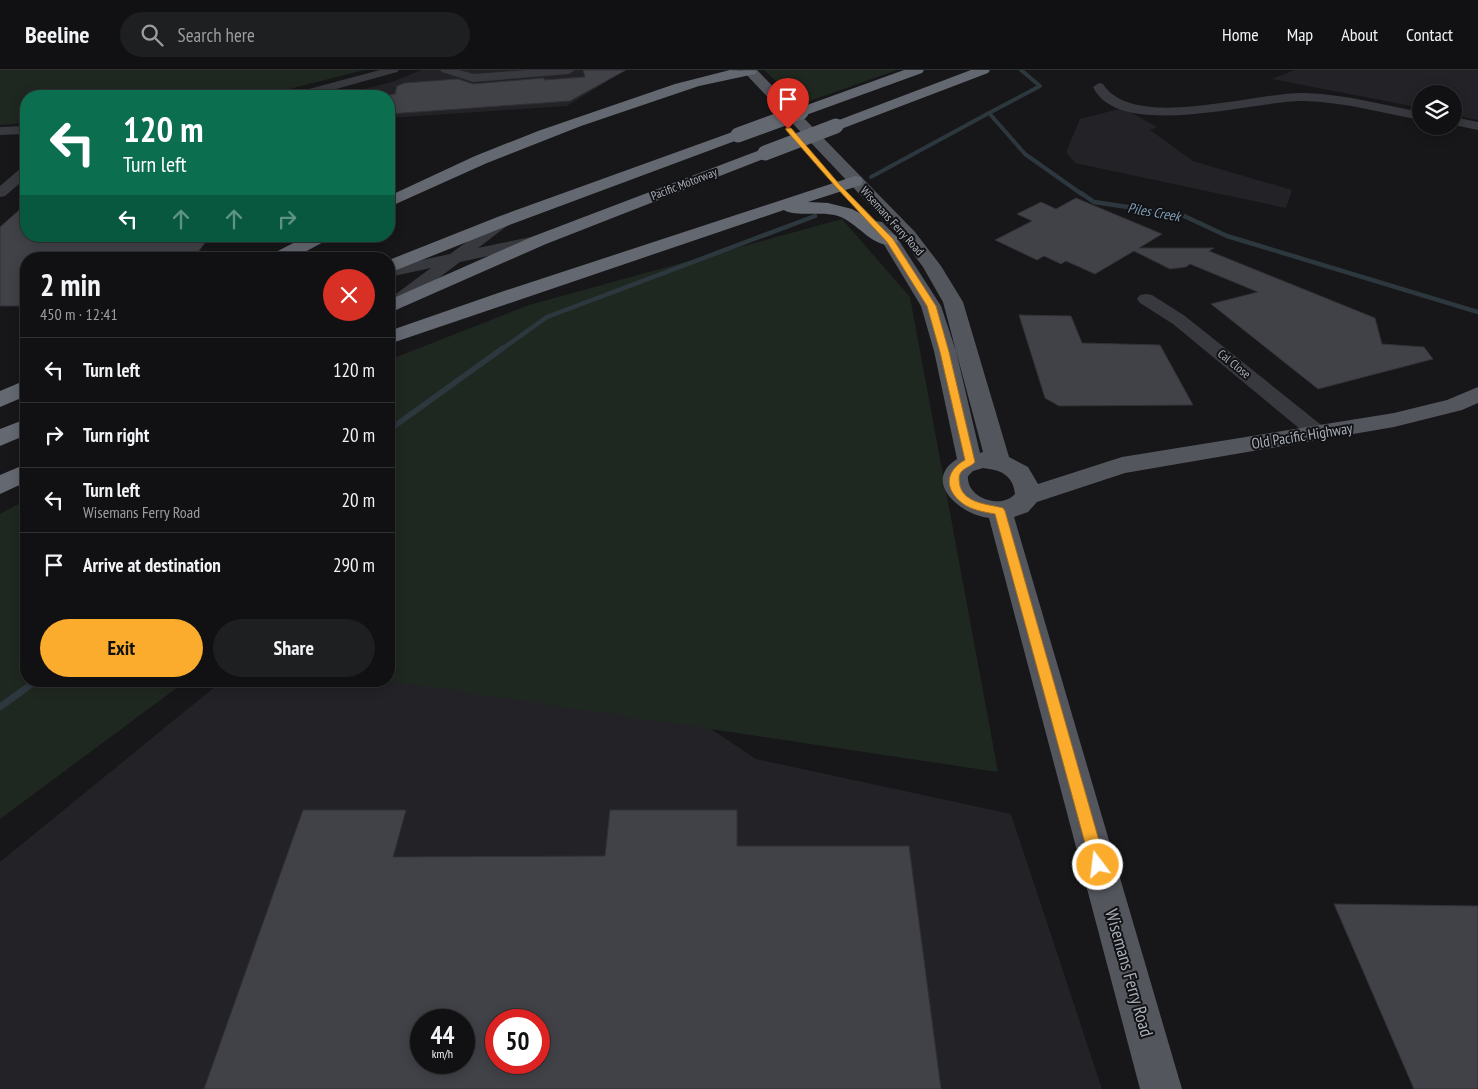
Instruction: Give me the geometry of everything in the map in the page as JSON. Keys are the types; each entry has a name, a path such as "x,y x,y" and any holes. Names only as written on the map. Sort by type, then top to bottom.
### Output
{"highway":[{"path":"676,89 704,77 713,70"},
{"name":"Pacific Motorway","path":"395,265 506,220 917,70"},
{"name":"Pacific Motorway","path":"395,304 540,240 983,70"},
{"path":"395,199 484,157 582,119 676,89 744,71"},
{"path":"395,336 846,183"},
{"path":"735,221 741,222 784,208 817,208 852,216 860,220 880,239 890,240"},
{"path":"291,252 310,242"},
{"path":"0,400 20,390"},
{"path":"0,438 20,429"},
{"path":"0,486 20,475"},
{"path":"0,503 20,493"}],"main road":[{"name":"Wisemans Ferry Road","path":"744,71 822,168 846,183 909,236 932,266 953,302 998,461"},
{"name":"Wisemans Ferry Road","path":"744,71 846,183 890,240 931,306 945,352 970,462"},
{"name":"Old Pacific Highway","path":"1016,493 1122,465 1394,420 1445,407 1478,394"},
{"path":"983,460 998,461 1010,466 1016,493 982,508 966,501 956,490 954,478 958,468 970,462 983,460"},
{"name":"Wisemans Ferry Road","path":"1016,493 1161,1089"}],"street":[{"path":"320,90 393,70"},
{"path":"446,70 473,78 569,70"},
{"path":"1099,87 1102,94 1114,102 1155,112 1182,112 1269,99 1305,97 1412,115"},
{"path":"1462,123 1478,126"},
{"path":"0,131 20,130"},
{"path":"0,193 20,176"},
{"path":"395,302 506,220"},
{"path":"395,271 540,240"},
{"name":"Cal Close","path":"1146,300 1179,320 1318,433"}],"shaded area":[{"path":"0,70 364,70 286,90 20,90 20,123 0,125"},
{"path":"421,70 625,70 567,106 395,118 395,90 361,90 392,82"},
{"path":"764,70 897,70 801,104"},
{"path":"1295,70 1478,70 1478,120 1462,117 1462,85 1412,85 1412,106 1272,79"},
{"path":"1123,108 1157,127 1150,130 1193,161 1292,190 1286,208 1075,163 1066,152 1080,119"},
{"path":"842,219 910,297 998,772 395,682 395,358 529,305"},
{"path":"20,503 20,687 178,687 0,819 0,514"},
{"path":"606,659 756,759 1011,814 1102,1089 0,1089 0,862 215,687 395,687 395,667"}],"building":[{"path":"583,70 626,70 570,101 395,114 397,86 405,83 458,79 473,84 544,78 544,80 585,77"},
{"path":"1076,198 1162,234 1139,248 1214,248 1209,251 1375,318 1382,344 1424,347 1433,359 1318,389 1211,304 1258,292 1190,264 1186,267 1170,269 1134,251 1095,274 1066,261 1061,264 1044,256 1037,260 995,240 1032,221 1017,214 1041,202 1056,209"},
{"path":"20,209 20,242 206,242 198,252 20,252 20,306 0,306 0,227"},
{"path":"1019,315 1071,316 1082,343 1160,345 1193,405 1059,406 1045,398"},
{"path":"303,810 406,810 393,857 605,856 610,810 737,810 737,846 909,846 941,1089 204,1089"},
{"path":"1334,904 1478,906 1478,1089 1414,1089"}],"waterway":[{"name":"Piles Creek","path":"989,113 1040,86 1021,70"},
{"path":"871,177 989,113"},
{"name":"Piles Creek","path":"989,113 1025,154 1083,195"},
{"name":"Piles Creek","path":"1081,193 1094,202 1182,215 1227,236 1478,312"},
{"path":"502,349 547,317 815,216"},
{"path":"395,426 503,348"},
{"path":"0,707 28,687"}],"route":[{"path":"788,129 838,186 890,240 931,306 945,352 970,462 958,468 954,478 956,490 966,501 982,508 1000,511 1098,865"}]}
